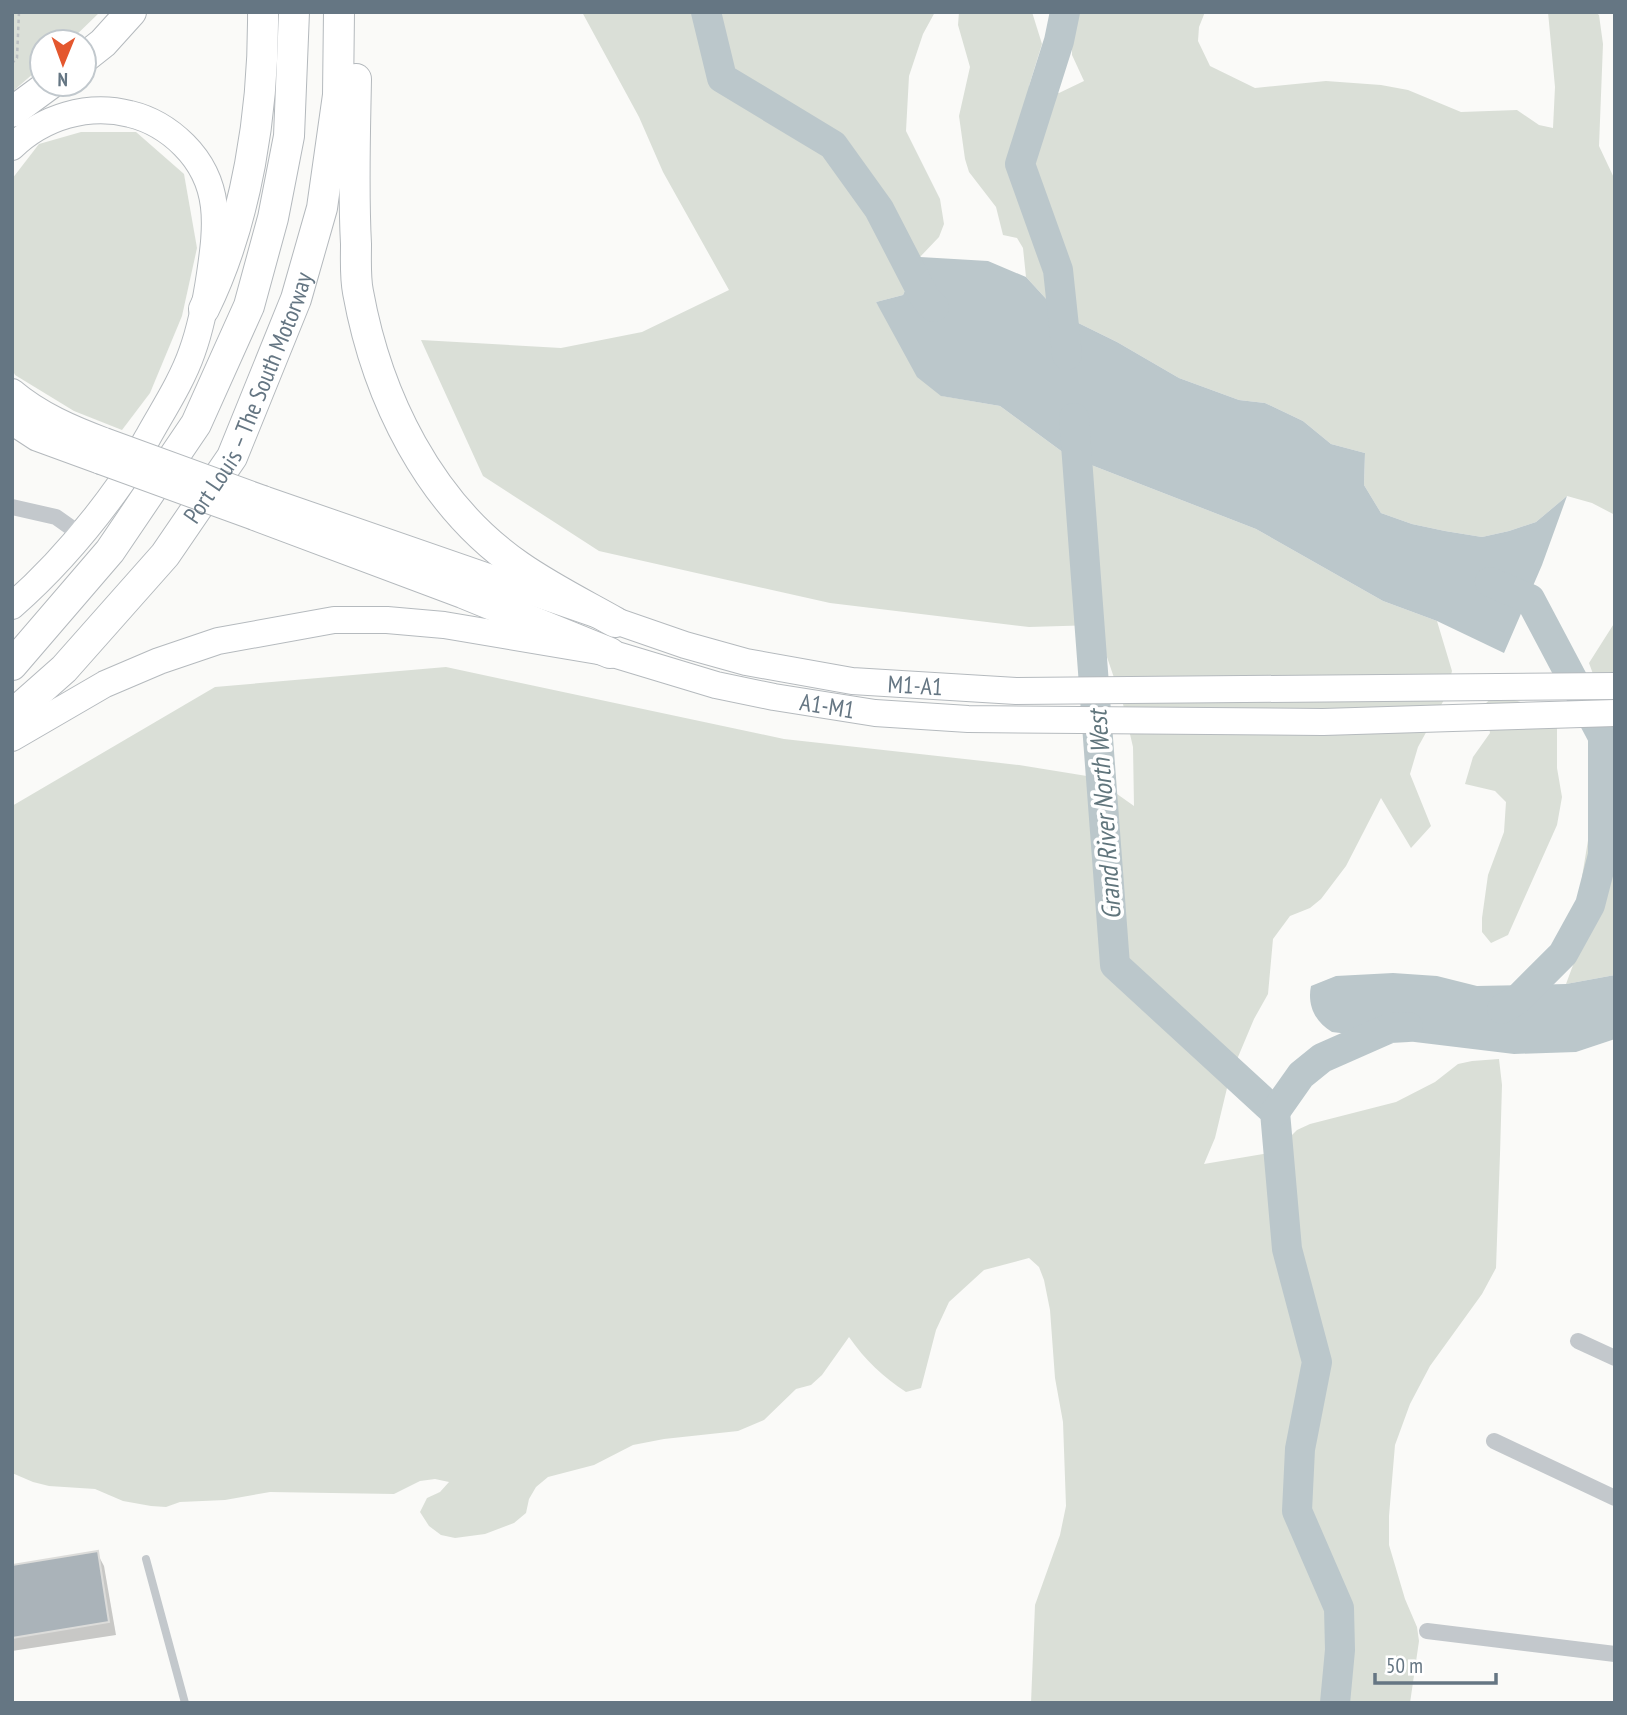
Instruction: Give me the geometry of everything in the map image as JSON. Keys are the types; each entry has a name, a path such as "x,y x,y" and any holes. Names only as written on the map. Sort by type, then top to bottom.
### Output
{"highway":[{"path":"98,47 131,12"},
{"path":"205,309 222,273 250,172 264,48 263,12"},
{"name":"Port Louis – The South Motorway","path":"12,665 110,551 196,424 249,306 273,218 289,136 294,12"},
{"name":"Port Louis – The South Motorway","path":"12,715 64,669 165,555 232,457 296,299 321,208 338,95 339,12"},
{"path":"356,12 355,225 358,291 374,352 397,417 444,496 481,535 519,566 615,622"},
{"path":"12,112 31,98"},
{"path":"12,419 38,436 103,450 259,507 610,653"}],"main road":[{"path":"12,147 38,127 70,114 98,110 127,113 149,120 180,141 204,169 214,198 215,239 205,309 191,354 163,411 122,482 44,578 12,606"},
{"path":"12,392 103,450"},
{"name":"M1-A1","path":"259,507 481,572 615,622 746,662 852,681 1056,692 1615,686"},
{"name":"A1-M1","path":"12,738 105,684 159,661 218,641 334,620 387,620 444,625 610,653 728,687 875,713 968,719 1323,722 1615,713"}],"street":[{"path":"12,507 56,517 80,534"},
{"path":"1578,1341 1615,1358"},
{"path":"1494,1441 1615,1498"},
{"path":"1427,1631 1615,1654"}],"lane":[{"path":"146,1559 185,1703"}],"path":[{"path":"12,64 17,58 19,12"}],"shaded area":[{"path":"12,12 100,12 83,28 28,28 28,78 12,92"},
{"path":"582,12 935,12 923,34 909,76 906,131 940,199 944,224 939,237 920,257 903,295 876,302 942,396 1000,406 1068,456 1256,529 1383,601 1437,621 1452,671 1445,698 1418,747 1410,774 1431,826 1411,848 1381,798 1346,866 1321,899 1310,908 1290,916 1273,939 1268,994 1238,1057 1228,1084 1215,1138 1204,1164 1275,1152 1297,1130 1310,1124 1396,1102 1435,1082 1458,1064 1499,1059 1502,1085 1496,1268 1482,1294 1430,1366 1410,1404 1395,1445 1389,1545 1405,1599 1417,1627 1419,1641 1410,1703 1031,1703 1035,1605 1060,1535 1066,1506 1063,1422 1055,1378 1050,1310 1039,1267 1029,1258 984,1270 949,1302 936,1330 921,1388 906,1392 868,1361 849,1337 822,1375 811,1385 796,1389 764,1420 738,1431 633,1445 594,1465 548,1477 536,1487 529,1499 526,1513 514,1523 485,1534 455,1538 441,1535 429,1526 420,1512 427,1498 440,1492 449,1482 435,1479 420,1481 394,1494 270,1492 225,1500 180,1502 166,1507 123,1501 95,1489 49,1486 12,1473 12,806 215,687 446,667 784,739 1019,765 1093,777 1134,806 1133,747 1123,704 1096,625 1029,627 830,603 599,551 483,476 421,340 561,348 642,332 729,290 663,172 639,117"},
{"path":"959,12 1032,12 1042,44 1029,86 1059,93 1084,81 1072,55 1072,12 1205,12 1199,27 1198,41 1210,66 1255,88 1326,81 1381,85 1408,90 1461,112 1517,110 1539,125 1553,128 1555,87 1548,12 1595,12 1599,15 1603,44 1599,146 1615,180 1615,515 1592,503 1567,496 1536,522 1482,537 1412,524 1381,513 1364,485 1365,453 1331,444 1303,421 1265,403 1239,400 1179,378 1117,342 1060,314 1026,277 1023,248 1017,238 1003,235 996,207 969,172 959,116 970,67 958,25"},
{"path":"81,132 136,132 184,174 197,248 182,316 150,393 122,430 74,411 15,375 12,369 12,179 39,144"},
{"path":"920,257 988,261 1026,277 1060,314 1117,342 1179,378 1239,400 1265,403 1303,421 1331,444 1365,453 1364,485 1381,513 1412,524 1482,537 1536,522 1567,496 1542,565 1504,653 1437,621 1383,601 1256,529 1068,456 1000,406 941,396 917,377 876,302 903,295"},
{"path":"1615,622 1615,975 1566,984 1579,949 1582,877 1592,816 1612,757 1608,715 1589,663"},
{"path":"1496,694 1536,707 1557,725 1557,768 1562,797 1557,825 1508,935 1491,943 1482,932 1482,918 1488,875 1504,832 1506,802 1495,791 1465,784 1473,757 1490,733 1485,704"},
{"path":"1393,973 1437,976 1477,986 1566,984 1615,975 1615,1039 1576,1052 1514,1054 1332,1032 1321,1023 1311,1006 1311,986 1336,976"}],"building":[{"path":"98,1551 109,1622 12,1638 12,1565"}],"waterway":[{"name":"Grand River North West","path":"706,12 722,78 833,145 879,209 925,298 934,307"},
{"path":"1065,12 1059,41 1020,164 1058,270 1067,355"},
{"name":"Grand River North West","path":"1074,418 1115,965 1275,1112 1287,1249 1317,1362 1300,1449 1297,1511 1339,1608 1340,1650 1335,1703"},
{"path":"1490,582 1530,599 1603,737 1603,855 1590,905 1563,954 1517,1000 1502,1009"},
{"path":"1275,1112 1301,1075 1322,1058 1390,1028 1408,1027"}]}
